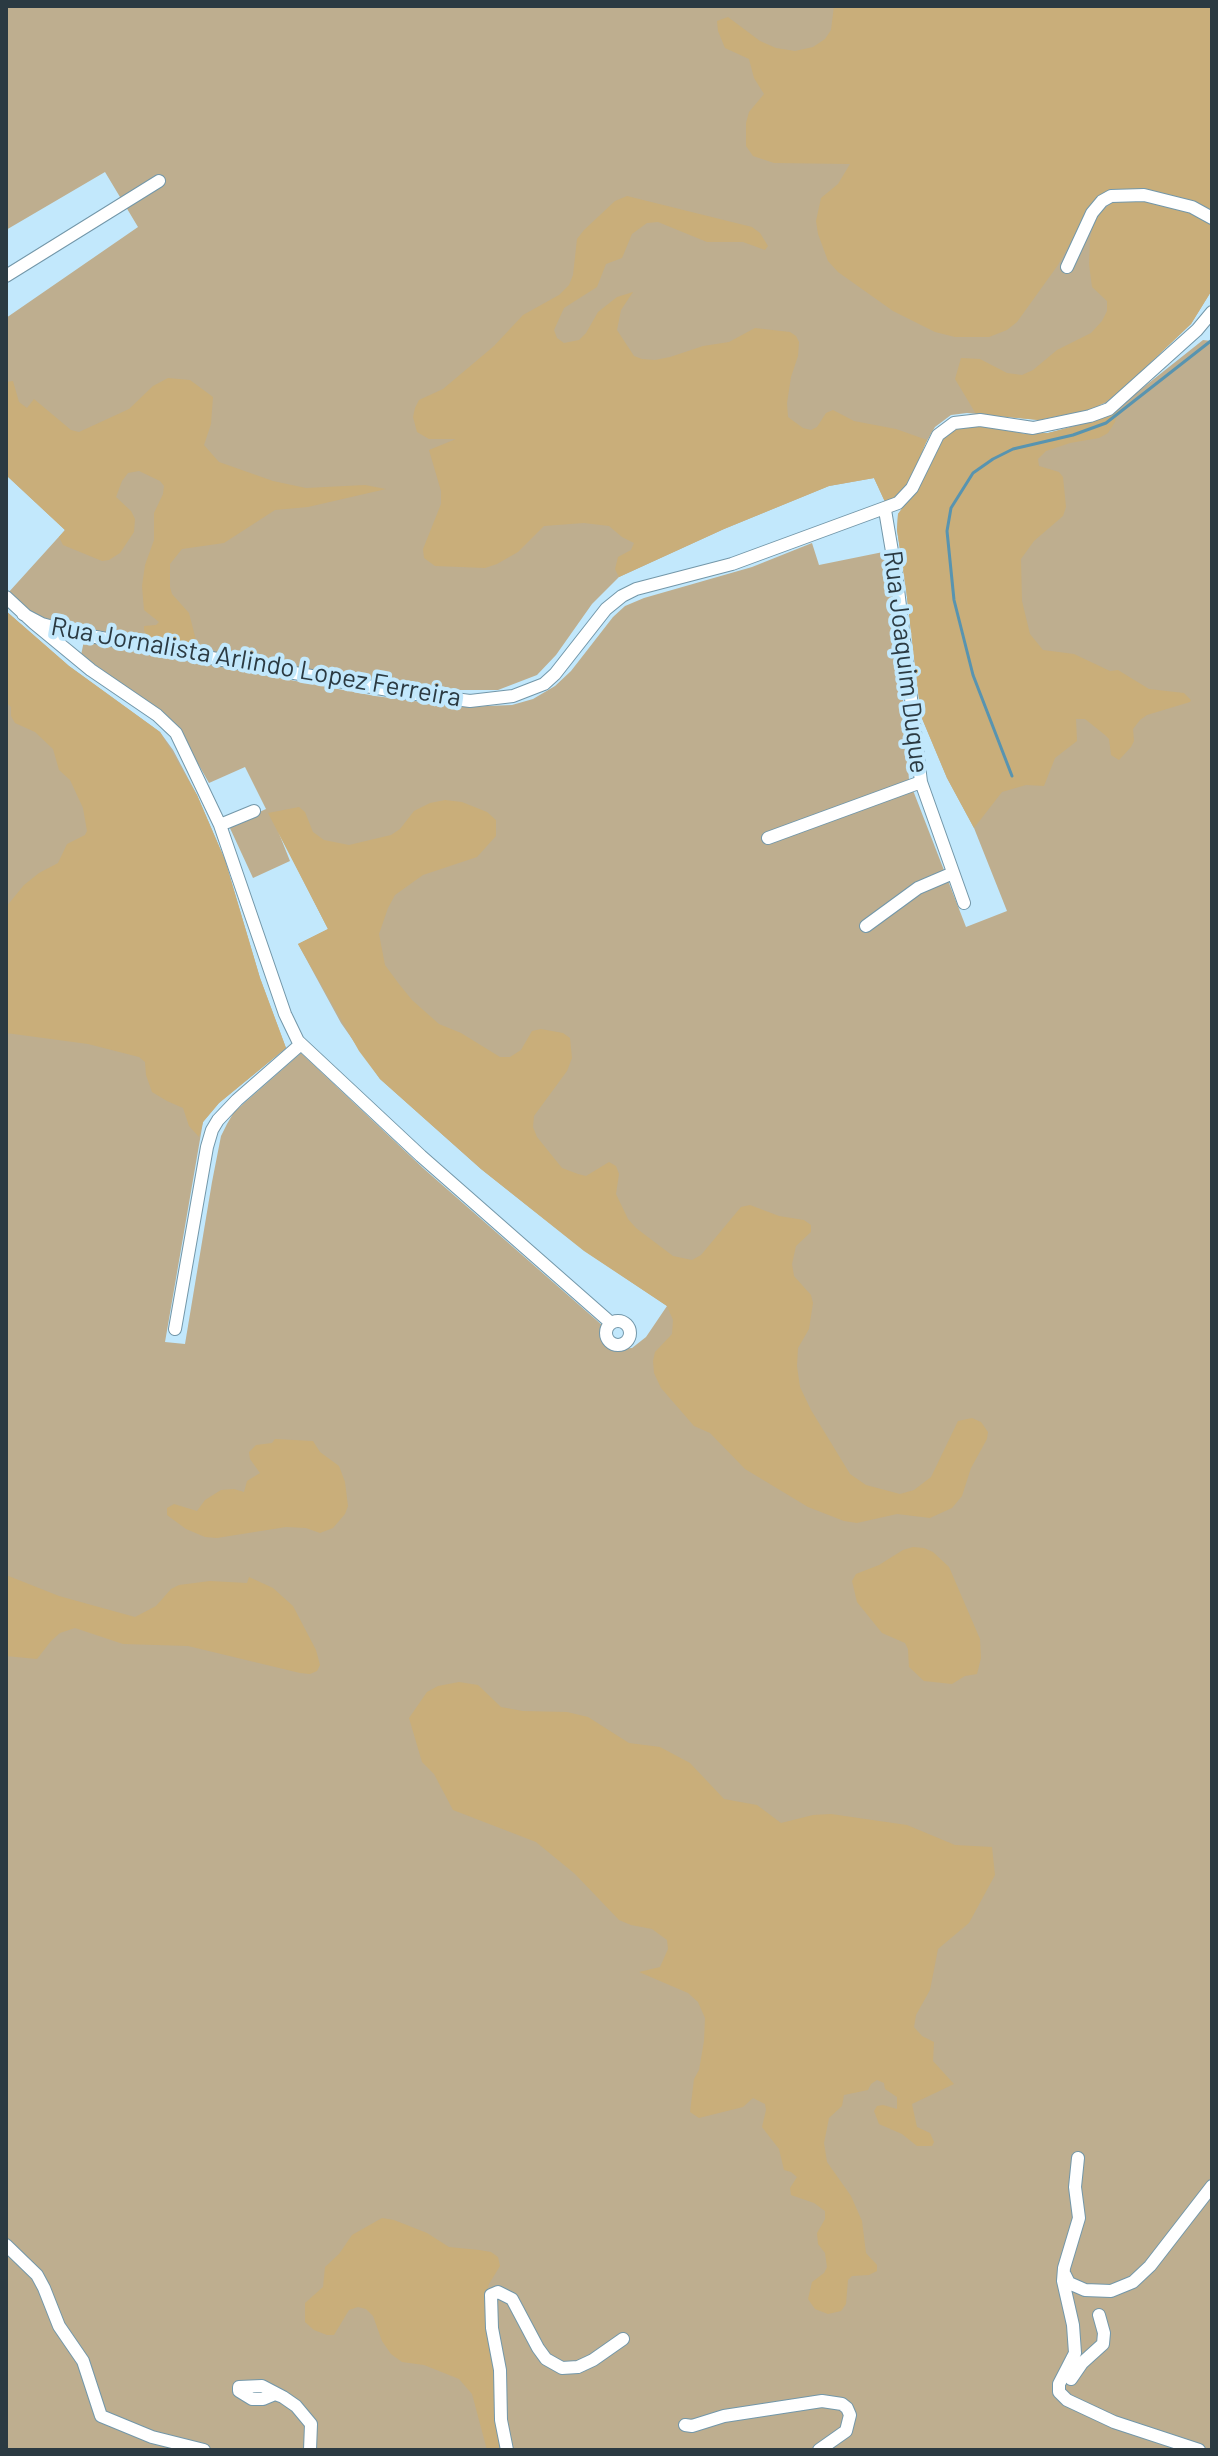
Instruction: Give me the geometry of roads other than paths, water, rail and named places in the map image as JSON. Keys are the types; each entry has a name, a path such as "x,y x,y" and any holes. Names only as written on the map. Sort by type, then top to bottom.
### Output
{"street":[{"path":"6,276 159,181"},
{"path":"1067,267 1092,213 1111,196 1144,195 1192,207 1212,218"},
{"path":"885,510 898,503 912,488 934,442 949,425 972,419 1033,428 1101,413 1118,403 1197,330 1212,312"},
{"name":"Rua Jornalista Arlindo Lopez Ferreira","path":"23,614 59,630 295,674 451,700 498,699 528,692 544,684 562,666 606,609 636,589 732,564 885,510"},
{"name":"Rua Joaquim Duque","path":"885,510 899,592 921,782 964,903"},
{"path":"6,597 91,670 157,715 176,733 220,825 285,1014 301,1044 421,1156 611,1323"},
{"path":"768,838 921,782"},
{"path":"220,825 254,811"},
{"path":"866,926 912,891 953,873"},
{"path":"175,1329 212,1130 237,1100 301,1044"},
{"path":"1058,2388 1072,2363 1076,2342 1063,2281 1079,2218 1075,2187 1078,2158"},
{"path":"1064,2268 1069,2283 1076,2288 1098,2292 1123,2288 1150,2266 1212,2186"},
{"path":"6,2245 37,2275 59,2326 83,2361 101,2416 165,2441 204,2450"},
{"path":"507,2450 501,2420 500,2370 492,2328 491,2295 498,2292 512,2299 538,2348 546,2359 562,2368 586,2364 623,2339"},
{"path":"1058,2388 1103,2344 1104,2333 1099,2315"},
{"path":"1058,2388 1067,2400 1114,2422 1199,2450"},
{"path":"283,2397 307,2416 311,2424 310,2450"},
{"path":"685,2425 822,2401 842,2404 850,2415 846,2431 819,2450"},
{"path":"165,2441 176,2450"}],"waterway":[{"path":"1012,776 973,675 954,600 947,531 951,508 973,473 993,459 1013,449 1073,435 1106,423 1212,340"}]}
